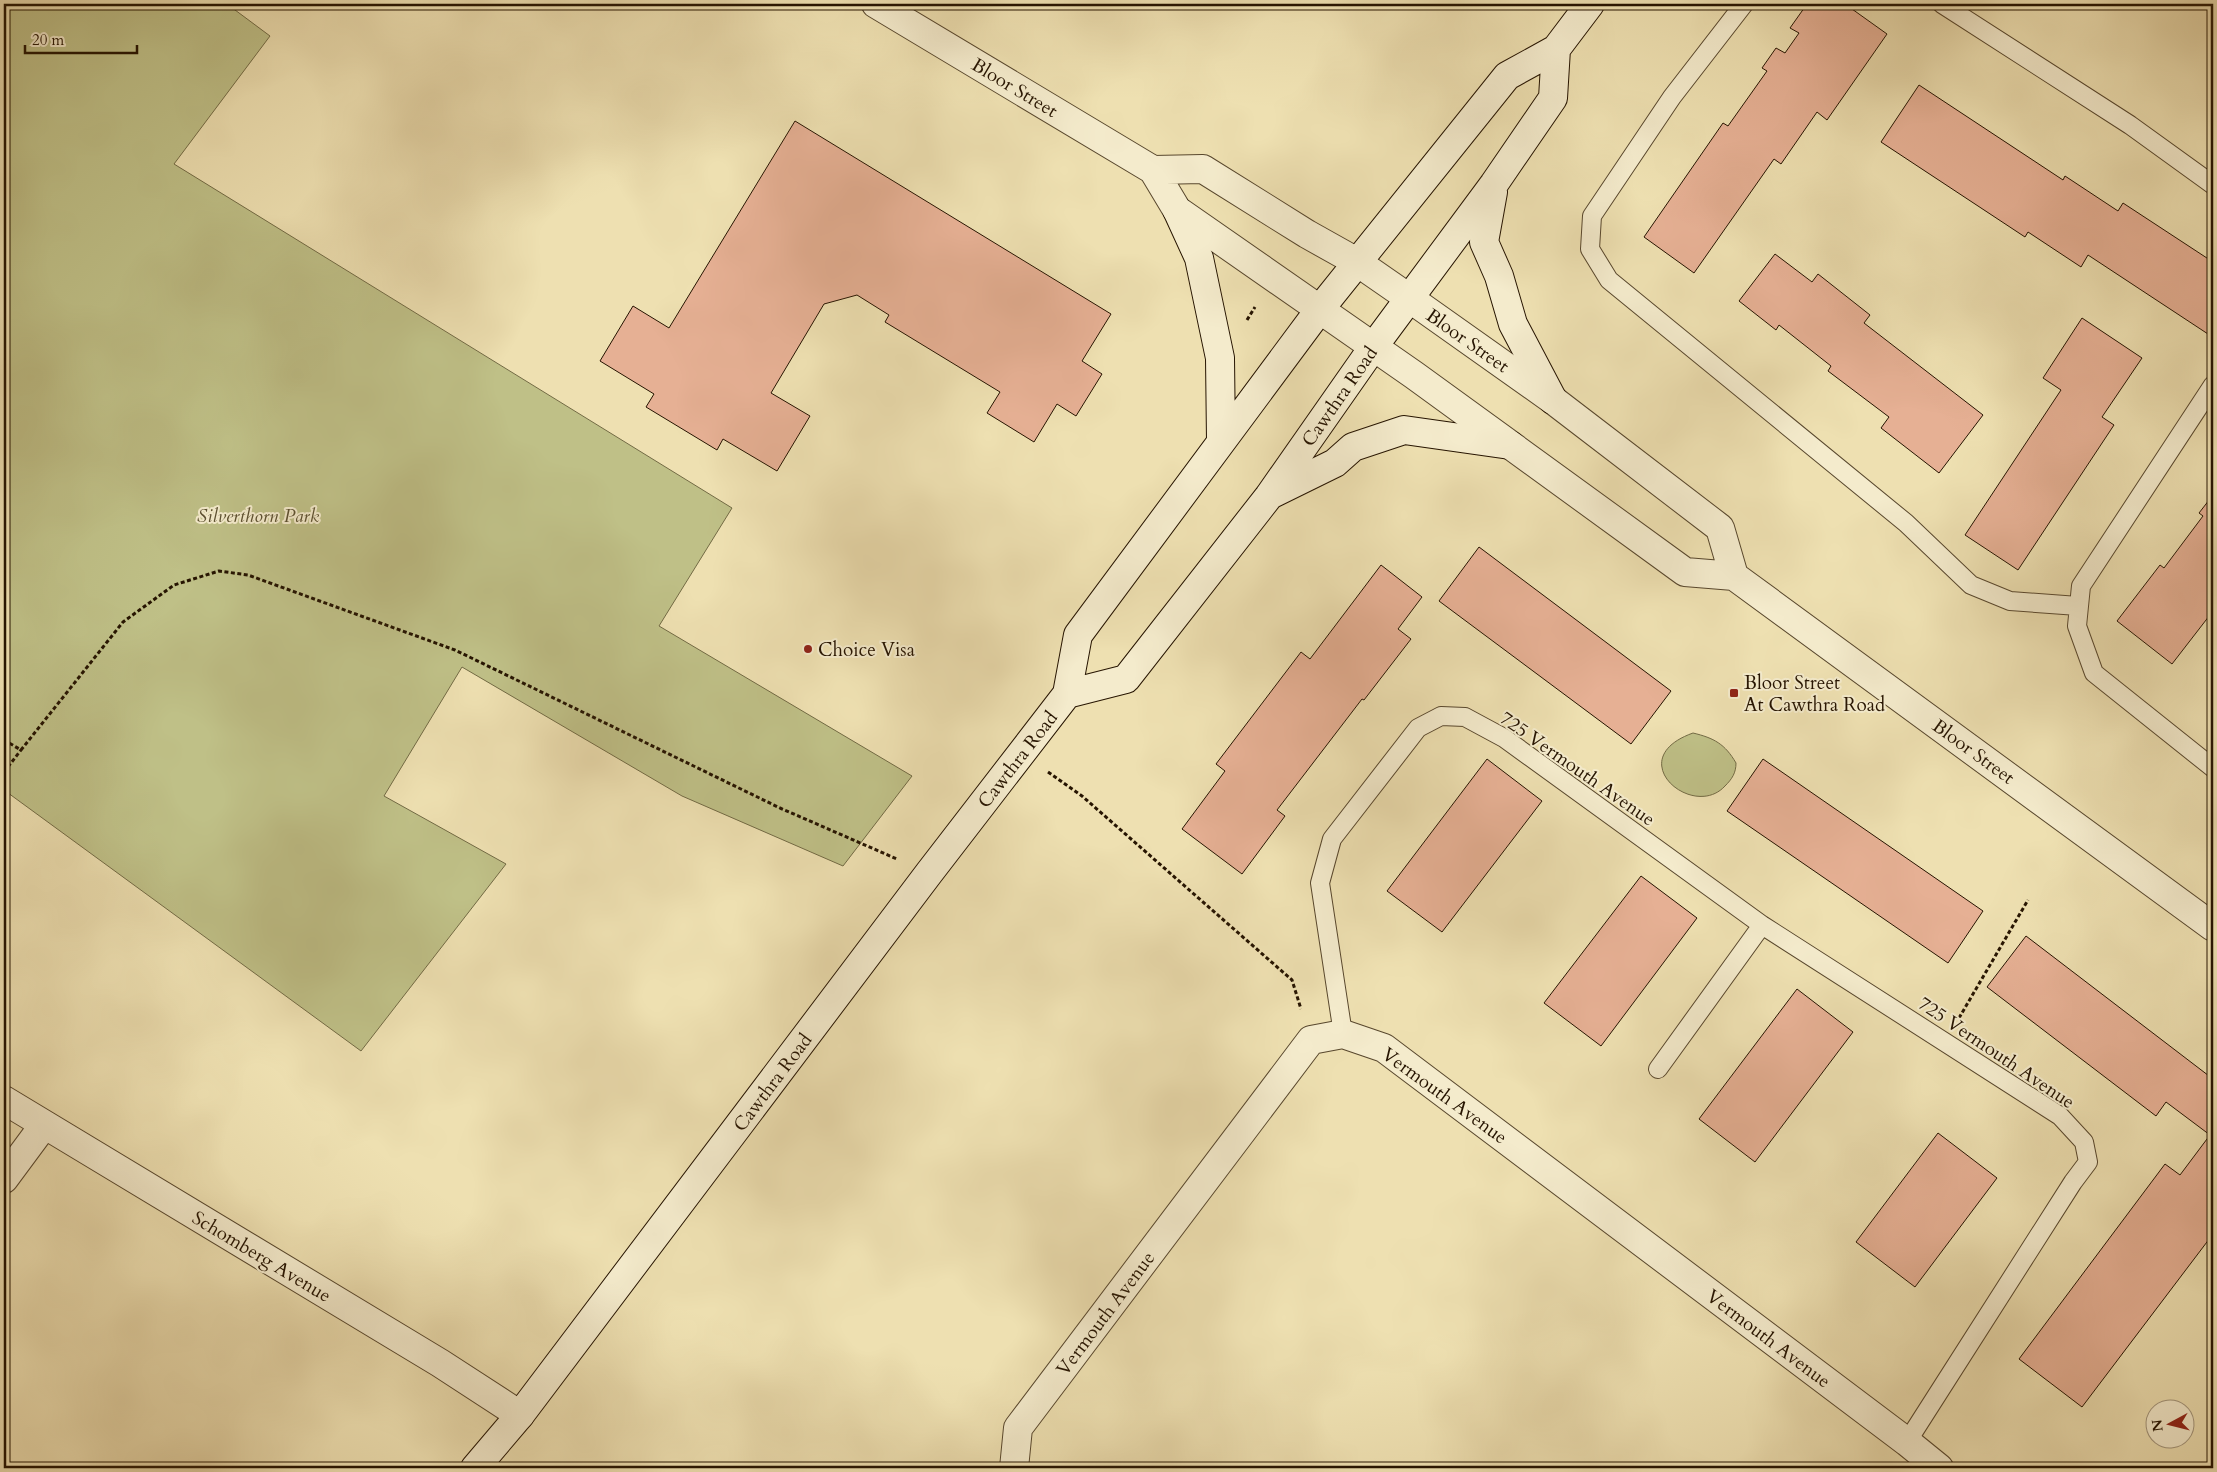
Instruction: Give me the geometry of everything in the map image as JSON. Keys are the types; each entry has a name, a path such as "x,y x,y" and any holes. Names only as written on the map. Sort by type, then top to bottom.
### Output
{"street":[{"name":"Bloor Street","path":"876,4 1153,170 1177,210 1374,346 1685,572 1734,576 2213,927"},
{"name":"Cawthra Road","path":"475,1468 520,1415 929,873 1067,694 1078,635 1320,309 1507,76 1556,50 1590,4"},
{"name":"Cawthra Road","path":"1067,694 1126,679 1269,496 1374,346 1494,184 1553,98 1556,50"},
{"name":"Bloor Street","path":"1153,170 1203,169 1306,234 1357,262 1409,298 1553,400 1720,528 1734,576"},
{"path":"1494,184 1484,242 1499,276 1513,324 1553,400"},
{"path":"1177,210 1199,258 1220,358 1221,441"},
{"path":"1269,496 1335,463 1353,447 1404,430 1510,445"},
{"name":"Vermouth Avenue","path":"1014,1468 1018,1428 1311,1040 1343,1034 1384,1048 1939,1468"},
{"name":"Schomberg Avenue","path":"4,1100 440,1363 520,1415"},
{"path":"4,1179 44,1125"}],"lane":[{"path":"1744,4 1672,97 1592,216 1590,249 1609,280 1906,523 1971,585 2010,601 2078,606"},
{"path":"1942,4 2130,125 2213,185"},
{"path":"2213,385 2081,586 2076,626 2094,673 2213,768"},
{"name":"725 Vermouth Avenue","path":"1343,1034 1320,883 1332,839 1418,728 1441,716 1465,717 1504,738 1762,925 2060,1116 2084,1142 2088,1162 2073,1182 1907,1442"},
{"path":"1658,1069 1762,925"}],"path":[{"path":"1244,324 1255,307"},
{"path":"4,772 123,622 174,585 219,571 248,575 455,650 780,808 929,873"},
{"path":"4,740 21,750"},
{"path":"1021,753 1082,796 1292,980 1311,1040"},
{"path":"1945,1042 2028,900"}],"green space":[{"name":"Silverthorn Park","path":"4,4 227,4 270,36 174,164 732,508 659,626 912,776 843,866 682,796 462,667 384,796 506,864 361,1051 4,790"},
{"path":"1693,733 1707,737 1723,746 1736,763 1730,781 1711,795 1696,796 1682,791 1670,782 1663,770 1663,757 1672,744"}],"building":[{"path":"1807,4 1845,4 1887,34 1827,120 1817,112 1781,164 1774,159 1694,273 1644,237 1723,123 1728,126 1767,71 1762,68 1776,48 1785,53 1799,33 1790,28"},
{"path":"1919,85 2063,180 2065,176 2118,211 2123,203 2213,262 2213,326 2208,334 2088,255 2081,267 2028,232 2025,237 1881,142"},
{"path":"795,121 1111,314 1082,361 1102,374 1076,416 1057,404 1034,442 987,413 1000,392 885,322 889,315 857,295 824,304 771,393 810,416 777,471 723,439 717,450 646,407 654,394 600,361 633,306 669,328"},
{"path":"1775,254 1812,282 1818,274 1870,315 1864,323 1983,415 1939,473 1881,428 1889,417 1828,371 1831,366 1779,325 1776,330 1739,301"},
{"path":"2082,318 2142,358 2102,417 2114,425 2018,570 1965,535 2061,390 2043,378"},
{"path":"2213,495 2213,611 2172,664 2117,621 2160,565 2164,568 2203,516 2199,513"},
{"path":"1479,547 1671,691 1631,744 1439,601"},
{"path":"1381,565 1422,597 1398,629 1411,639 1364,700 1362,699 1277,810 1285,816 1242,874 1182,829 1225,771 1216,764 1301,652 1310,659"},
{"path":"1487,759 1542,801 1442,932 1387,891"},
{"path":"1763,759 1983,911 1948,963 1727,811"},
{"path":"1641,876 1697,918 1601,1046 1544,1003"},
{"path":"2026,936 2213,1079 2213,1234 2082,1407 2019,1359 2165,1164 2180,1175 2210,1135 2166,1102 2156,1116 1987,987"},
{"path":"1797,989 1853,1032 1755,1162 1699,1119"},
{"path":"1938,1133 1997,1178 1915,1287 1856,1242"}],"place":[{"name":"Choice Visa","path":"808,649"},
{"name":"Bloor Street At Cawthra Road","path":"1734,693"}]}
